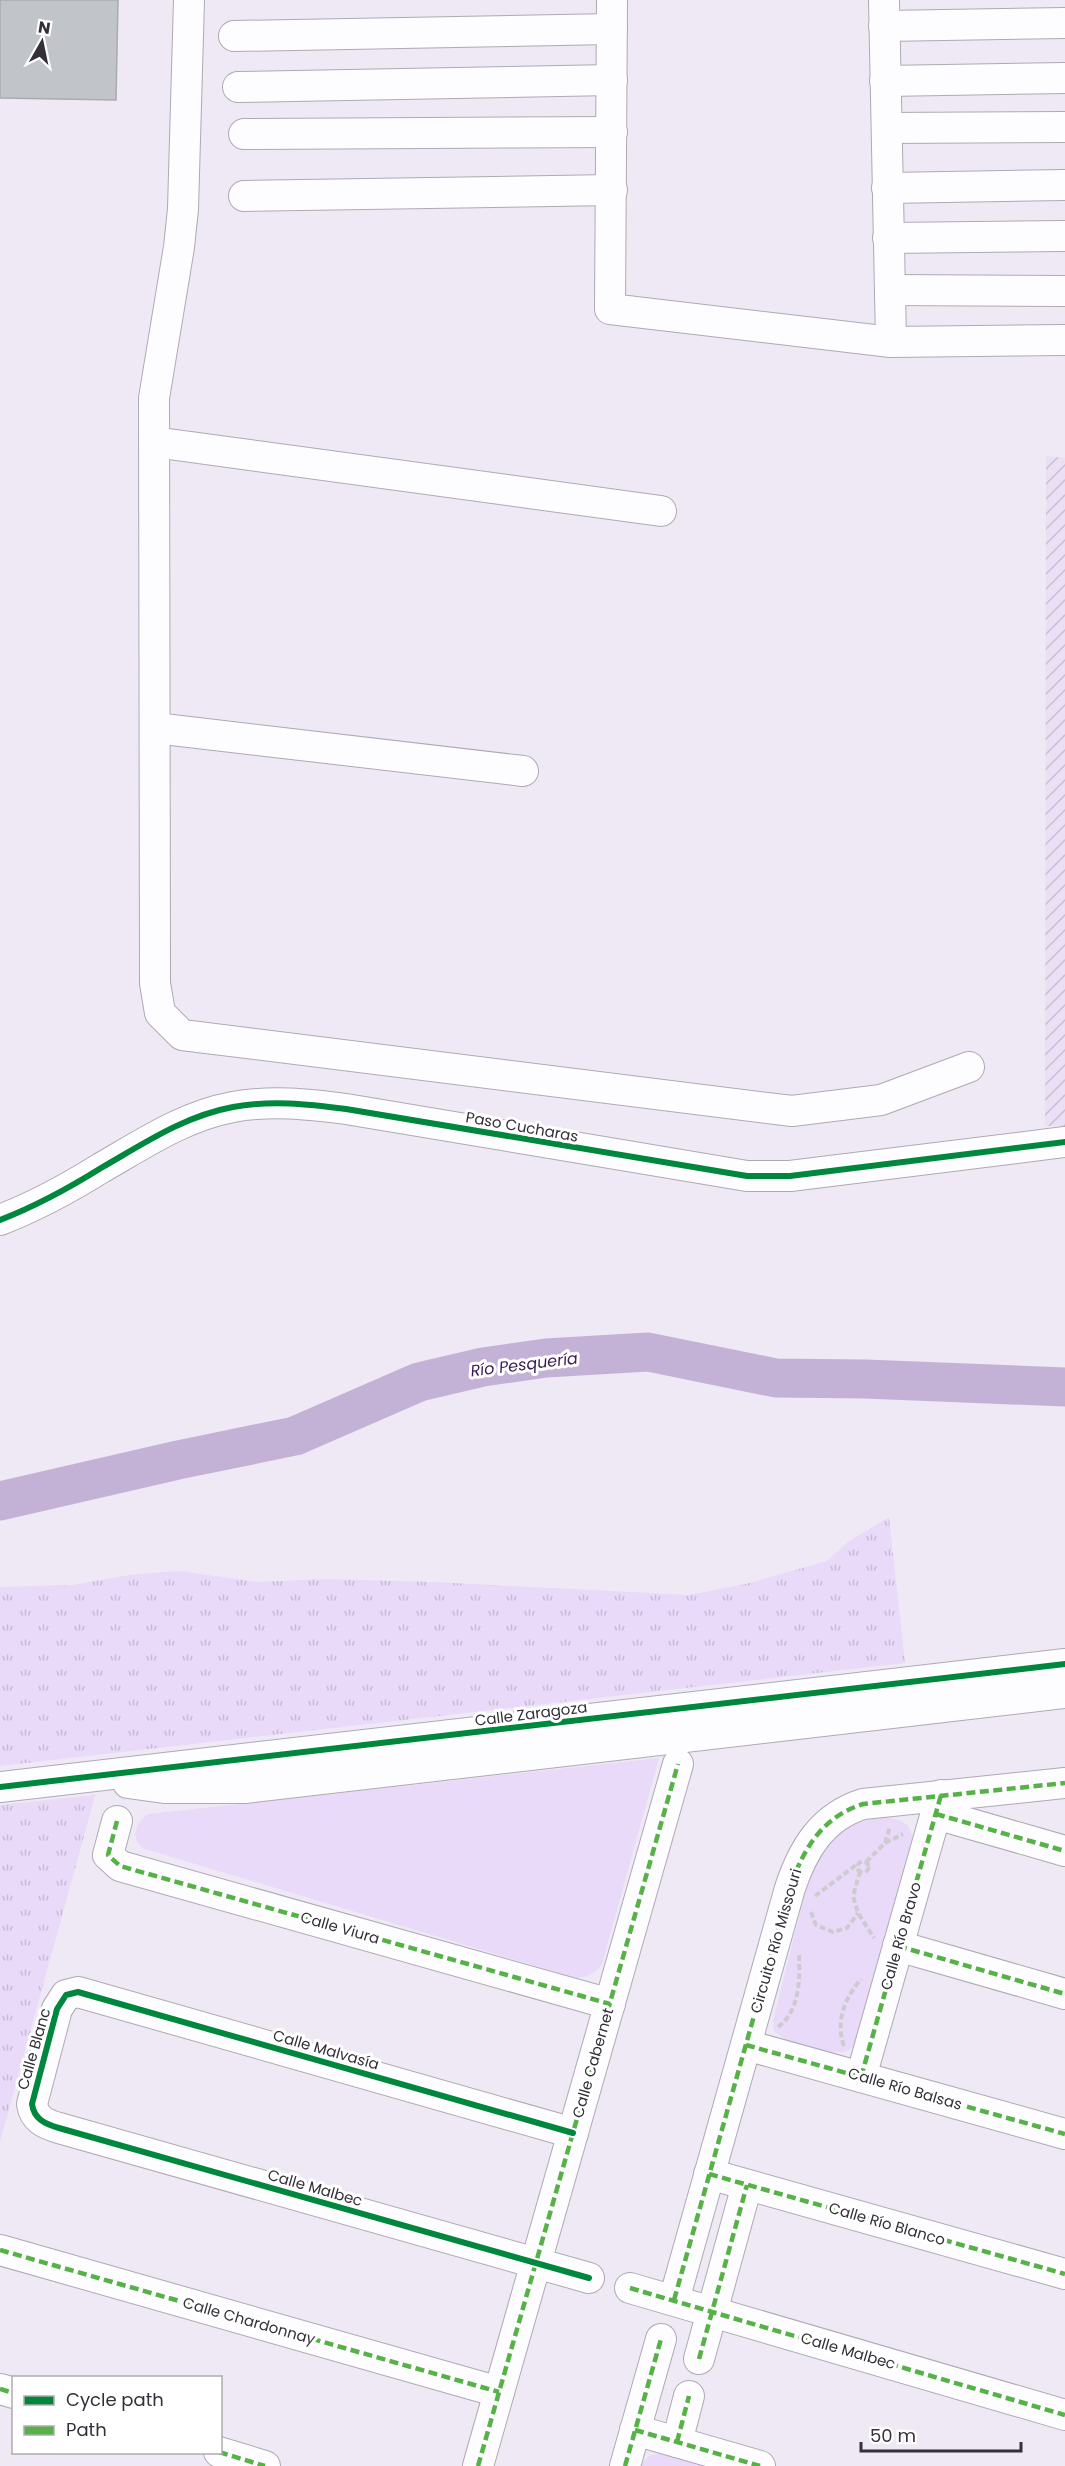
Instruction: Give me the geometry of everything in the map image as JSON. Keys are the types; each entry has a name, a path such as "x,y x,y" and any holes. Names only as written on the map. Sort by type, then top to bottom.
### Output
{"street":[{"path":"189,0 183,209 154,398 155,983 160,1013 182,1035 792,1111 880,1100 969,1067"},
{"path":"612,0 610,309 891,342 1065,340"},
{"path":"891,342 884,13 1065,23"},
{"path":"234,36 612,29"},
{"path":"885,81 1065,78"},
{"path":"238,87 612,80"},
{"path":"887,128 1065,127"},
{"path":"244,134 612,132"},
{"path":"887,188 1065,185"},
{"path":"244,196 612,190"},
{"path":"888,238 1065,236"},
{"path":"890,290 1065,291"},
{"path":"154,442 661,511"},
{"path":"155,728 523,771"},
{"name":"Paso Cucharas","path":"0,1220 50,1198 182,1123 225,1109 259,1104 294,1102 346,1109 747,1176 790,1176 1065,1142"},
{"name":"Calle Zaragoza","path":"696,1721 1065,1665"},
{"name":"Calle Zaragoza","path":"0,1786 696,1721 1065,1693"},
{"name":"Calle Cabernet","path":"478,2466 678,1764"},
{"name":"Circuito Río Missouri","path":"674,2300 795,1875 805,1850 816,1834 834,1819 863,1804 938,1805 1065,1783"},
{"path":"938,1805 1065,1851"},
{"name":"Calle Río Bravo","path":"853,2065 887,1946 938,1805"},
{"name":"Calle Viura","path":"117,1821 108,1855 120,1866 610,2004"},
{"path":"887,1946 1065,1994"},
{"name":"Calle Blanc","path":"36,2116 33,2111 33,2096 57,2009 61,2001 72,1992"},
{"name":"Calle Malvasía","path":"72,1992 91,1995 573,2133"},
{"name":"Calle Río Balsas","path":"746,2044 853,2065 1065,2134"},
{"name":"Calle Malbec","path":"36,2116 48,2125 70,2132 589,2278"},
{"name":"Calle Río Blanco","path":"709,2174 1065,2274"},
{"path":"699,2360 747,2185"},
{"name":"Calle Chardonnay","path":"0,2250 499,2392"},
{"name":"Calle Malbec","path":"630,2288 1065,2415"},
{"path":"625,2466 661,2339"},
{"path":"677,2442 689,2396"},
{"path":"635,2430 754,2465"},
{"path":"222,2453 265,2466"}],"path":[{"path":"885,1843 893,1820"},
{"path":"858,1914 847,1928 833,1932 822,1929 816,1924 810,1911 815,1895 860,1862 866,1862 885,1843 910,1831"},
{"path":"860,1862 857,1867 860,1871 853,1896 858,1914 887,1946"},
{"path":"860,1871 864,1872 868,1869 866,1862"},
{"path":"853,2065 840,2036 840,2023 847,1998 862,1977"}],"shaded area":[{"path":"1046,456 1065,458 1065,1126 1045,1126"}],"green space":[{"path":"889,1517 905,1663 0,1766 0,1587 72,1585 130,1575 179,1571 258,1582 324,1579 433,1582 689,1595 746,1584 827,1561 848,1542"},
{"path":"659,1758 602,1964 587,1976 576,1978 142,1848 135,1834 140,1822 148,1814"},
{"path":"95,1795 90,1814 0,2142 0,1805"},
{"path":"886,1817 907,1825 913,1839 855,2046 847,2050 826,2052 801,2046 780,2036 774,2030 773,2021 812,1865 826,1845 842,1831 861,1822"},
{"path":"662,2453 707,2466 639,2466 649,2456"}],"building":[{"path":"0,0 118,0 116,100 0,98"}],"waterway":[{"name":"Río Pesquería","path":"0,1501 295,1436 419,1382 483,1367 546,1358 648,1352 776,1378 1065,1387"}],"marked path":[{"path":"478,2466 678,1764"},
{"path":"674,2300 790,1888 801,1860 816,1836 836,1817 863,1804 1065,1783"},
{"path":"861,2077 941,1795"},
{"path":"936,1814 1065,1851"},
{"path":"117,1821 108,1855 120,1866 610,2004"},
{"path":"898,1946 1065,1994"},
{"path":"746,2045 1065,2134"},
{"path":"709,2174 1065,2274"},
{"path":"699,2359 747,2185"},
{"path":"0,2250 499,2392"},
{"path":"630,2288 1065,2415"},
{"path":"625,2466 661,2339"},
{"path":"0,2389 12,2392"},
{"path":"677,2442 689,2396"},
{"path":"635,2430 760,2466"},
{"path":"222,2453 265,2466"}],"cycle path":[{"path":"0,1220 77,1183 181,1124 215,1111 261,1104 304,1104 346,1109 747,1176 790,1176 1065,1142"},
{"path":"0,1787 1065,1664"},
{"path":"573,2133 78,1992 66,1995 57,2009 32,2104 35,2114 45,2123 54,2126 589,2278"}]}
